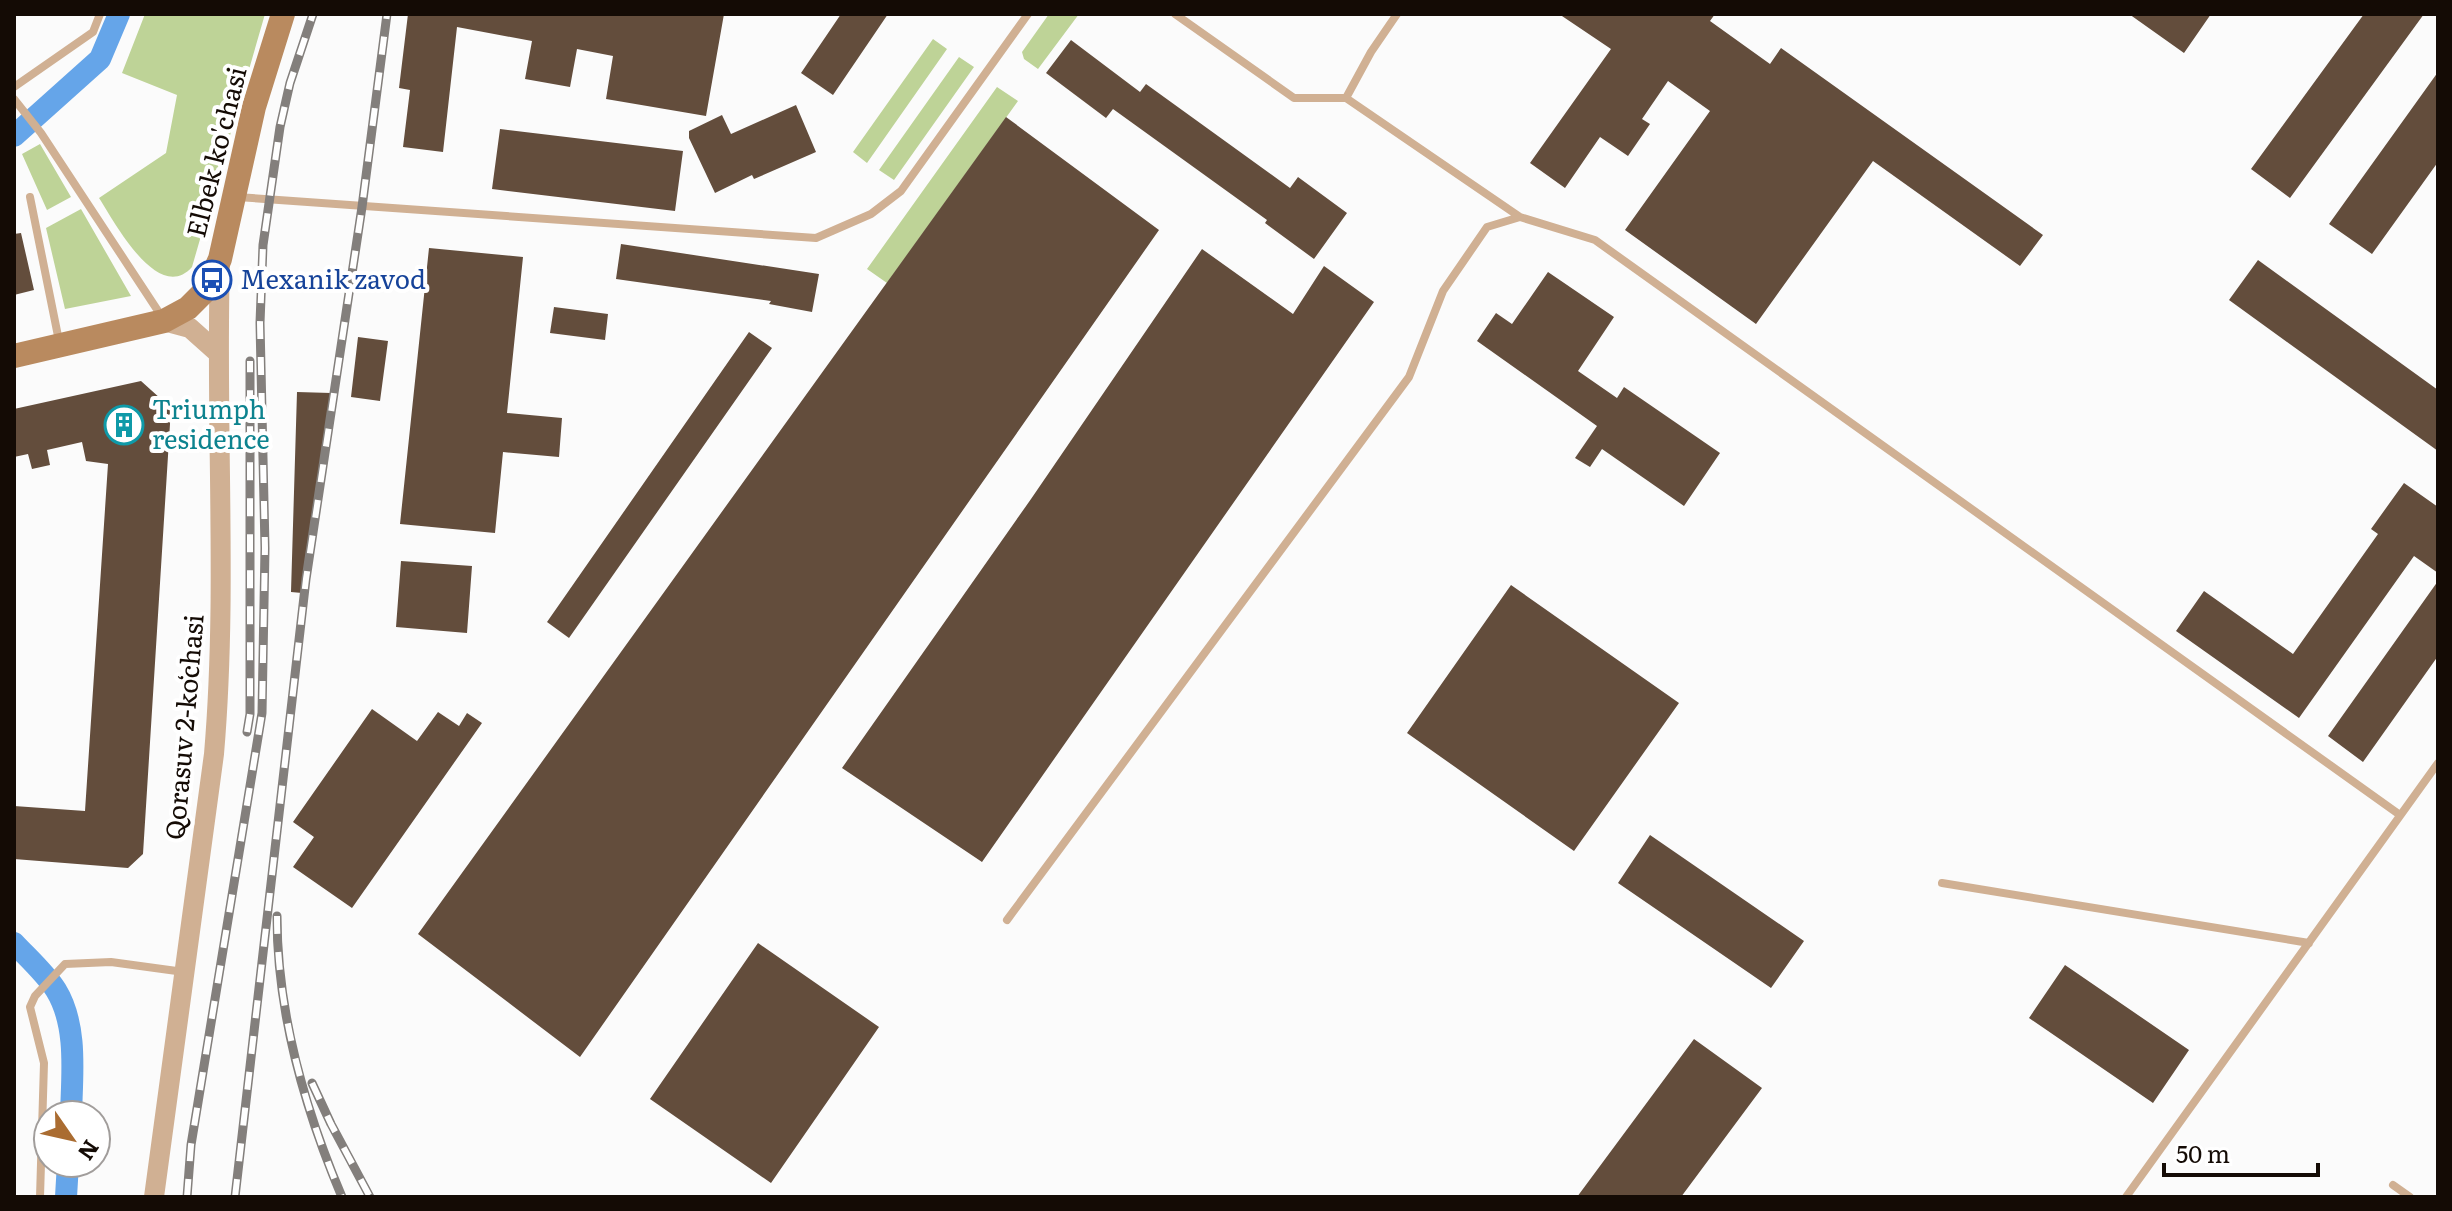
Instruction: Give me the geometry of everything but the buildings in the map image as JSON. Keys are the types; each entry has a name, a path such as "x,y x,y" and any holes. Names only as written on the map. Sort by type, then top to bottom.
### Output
{"main road":[{"name":"Elbek ko'chasi","path":"164,321 199,299 212,280 220,259 254,107 283,14"},
{"path":"14,356 164,321"}],"street":[{"name":"Qorasuv 2-koʻchasi","path":"154,1197 214,754 220,685 220,259"},
{"path":"164,321 190,328 218,353"}],"lane":[{"path":"14,87 93,32 100,14"},
{"path":"233,196 816,238 871,214 901,191 1028,14"},
{"path":"1175,14 1294,98 1346,98 1520,217 1595,240 2400,815"},
{"path":"1346,98 1371,52 1397,14"},
{"path":"15,100 41,133 164,321"},
{"path":"30,197 60,346"},
{"path":"1007,920 1409,377 1443,291 1487,227 1520,217"},
{"path":"2126,1197 2438,763"},
{"path":"1942,883 2309,943"},
{"path":"40,1197 44,1063 30,1007 35,996 65,964 111,962 185,972"},
{"path":"2393,1185 2410,1197"}],"green space":[{"path":"145,14 265,14 192,267 179,276 165,275 138,255 99,198 166,153 177,95 122,73"},
{"path":"1049,14 1079,14 1038,69 1024,59 1022,52"},
{"path":"933,39 947,49 867,163 853,152"},
{"path":"959,57 974,67 894,180 879,170"},
{"path":"997,87 1018,101 887,283 867,269"},
{"path":"40,144 71,197 47,210 22,154"},
{"path":"81,209 131,296 65,309 46,228"}],"waterway":[{"path":"14,136 100,59 119,14"},
{"path":"14,943 47,978 63,1004 71,1035 71,1099"},
{"path":"66,1197 67,1179"}],"railway":[{"path":"187,1197 191,1145 262,713 265,548 260,323 263,245 280,127 290,83 313,14"},
{"path":"235,1197 306,579 362,207 387,14"},
{"path":"247,732 250,714 250,361"},
{"path":"277,916 282,988 296,1060 316,1130 342,1197"},
{"path":"312,1083 370,1197"}],"place":[{"name":"Mexanik zavod","path":"212,280"},
{"name":"Triumph residence","path":"124,425"}]}
